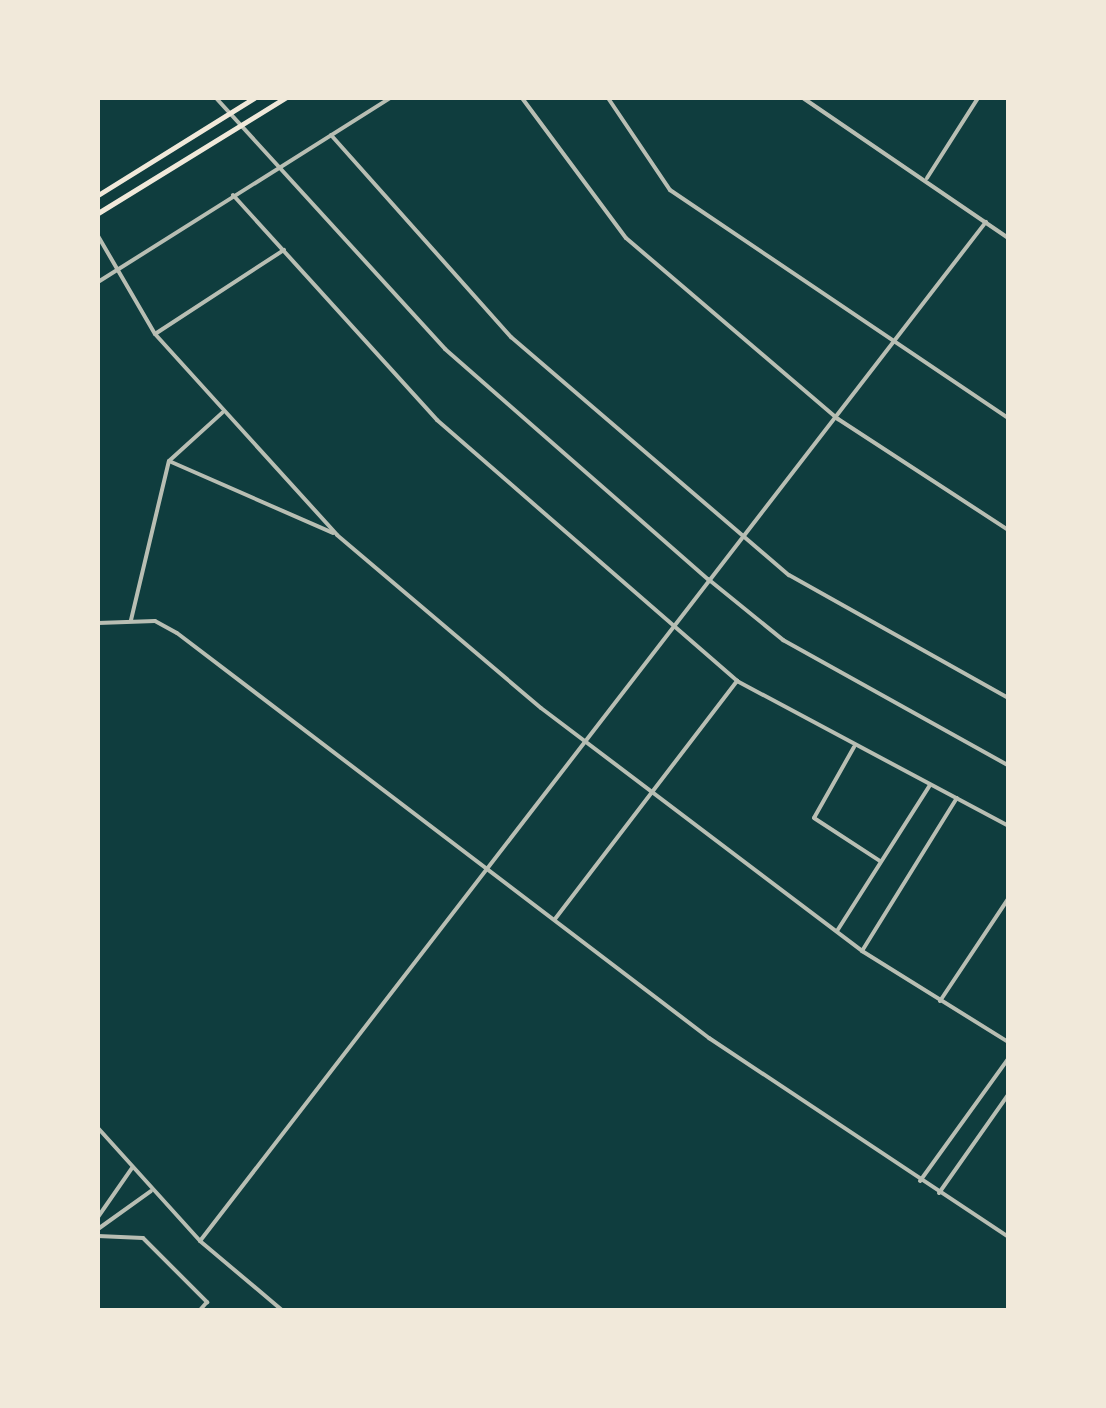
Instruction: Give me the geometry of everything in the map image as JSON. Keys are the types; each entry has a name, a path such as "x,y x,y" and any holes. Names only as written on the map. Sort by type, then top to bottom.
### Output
{"main road":[{"path":"98,196 254,98"},
{"path":"98,213 285,98"}],"street":[{"path":"216,98 445,348 708,580 796,648 1008,765"},
{"path":"98,282 390,98"},
{"path":"522,98 626,238 838,419 1008,530"},
{"path":"608,98 670,190 1008,418"},
{"path":"803,98 926,178 1008,238"},
{"path":"926,178 978,98"},
{"path":"331,135 510,337 744,537 819,596 1008,698"},
{"path":"233,195 437,420 738,681 1008,826"},
{"path":"200,1241 486,865 838,419 986,222"},
{"path":"98,236 155,334 338,536 585,741 862,952 1008,1042"},
{"path":"155,334 284,250"},
{"path":"131,620 169,460 223,412"},
{"path":"169,460 338,536"},
{"path":"98,622 131,620 177,633 555,920 920,1181 1008,1236"},
{"path":"555,920 738,681"},
{"path":"854,746 814,818 880,862"},
{"path":"837,931 930,786"},
{"path":"862,952 957,798"},
{"path":"940,1001 1008,899"},
{"path":"920,1181 1008,1059"},
{"path":"940,1194 1008,1095"},
{"path":"98,1128 200,1241 282,1310"},
{"path":"98,1217 132,1168"},
{"path":"98,1233 152,1191"},
{"path":"98,1233 144,1238 206,1302 200,1310"}]}
